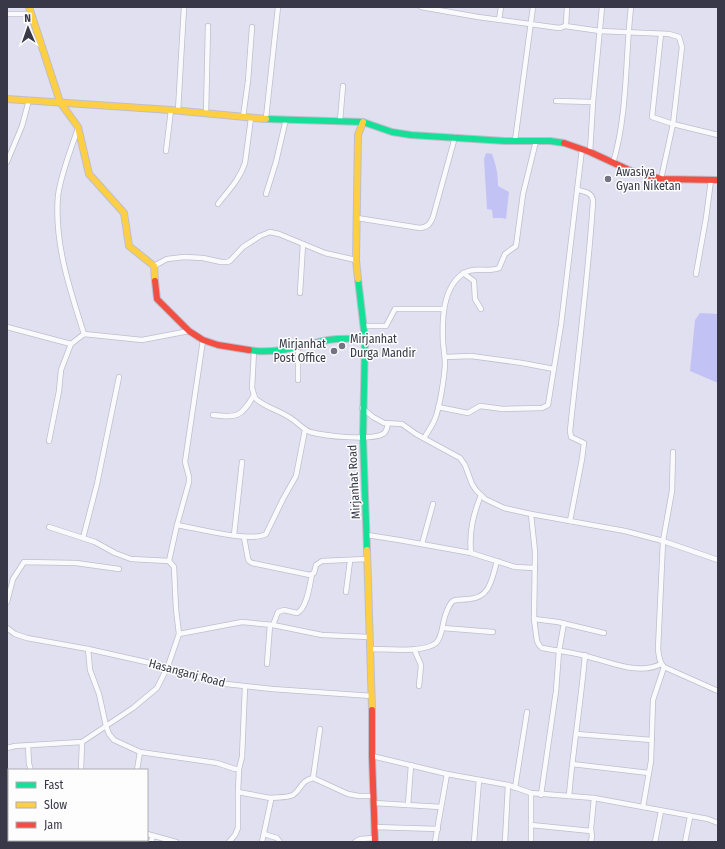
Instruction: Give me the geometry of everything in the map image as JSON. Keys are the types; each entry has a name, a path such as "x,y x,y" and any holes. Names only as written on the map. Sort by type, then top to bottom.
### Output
{"main road":[{"path":"29,7 60,102 78,127 89,174 124,213 129,246 154,266 157,299 189,331 203,340 218,345 254,352 274,351 330,340 365,339"},
{"path":"7,99 175,110 251,118 363,122 392,132 411,135 564,143 590,152 629,170 661,179 718,180"},
{"name":"Mirjanhat Road","path":"363,122 358,135 356,260 365,339 362,408 372,696 372,756 375,840"}],"street":[{"path":"166,150 175,110 184,7"},
{"path":"266,118 278,7"},
{"path":"421,7 556,28 565,26 600,31 661,34 679,37 682,47 673,124 661,179"},
{"path":"499,20 501,7"},
{"path":"514,141 533,7"},
{"path":"565,26 567,7"},
{"path":"590,152 602,7"},
{"path":"613,163 618,146 622,122 631,7"},
{"path":"7,14 31,14"},
{"path":"206,113 208,26"},
{"path":"243,117 248,81 252,27"},
{"path":"661,34 652,117 673,124 718,135"},
{"path":"340,121 343,86"},
{"path":"7,162 22,126 29,100"},
{"path":"556,101 593,102"},
{"path":"218,204 243,170 251,118"},
{"path":"266,194 276,162 286,119"},
{"path":"78,127 58,196 58,226 66,274 84,334"},
{"path":"357,218 420,228 426,227 430,224 454,137"},
{"path":"424,438 438,408 445,357 443,337 444,309 450,289 454,281 463,273 470,270 497,269 501,266 505,254 516,246 523,194 536,141"},
{"path":"438,408 468,413 480,406 496,409 542,408 548,405 562,325 582,149"},
{"path":"696,274 706,218 710,180"},
{"path":"570,521 584,443 572,437 570,431 580,331 586,299 593,202 593,198 590,194 578,190"},
{"path":"154,266 167,259 184,257 203,258 227,262 244,247 260,236 270,232 279,234 334,256 356,260"},
{"path":"300,293 303,244"},
{"path":"463,273 474,281 475,299 480,309"},
{"path":"364,326 386,326 395,309 444,309"},
{"path":"7,327 71,344"},
{"path":"49,441 59,391 61,370 71,344 84,334 142,340 189,331"},
{"path":"7,748 15,746 82,742 133,708 157,688 168,667 179,634 174,568 169,561 177,524 189,482 185,462 203,340"},
{"path":"298,347 298,380"},
{"path":"254,352 252,388 257,400 283,413 305,430 341,436 363,437 383,434 388,423"},
{"path":"445,357 471,356 554,369"},
{"path":"83,538 97,484 119,377"},
{"path":"213,415 230,417 236,416 244,410 254,395"},
{"path":"362,408 380,421 402,424 460,458 465,465 472,484 481,495 485,499 504,508 618,529 663,541 718,560"},
{"path":"177,524 244,537 261,536 268,532 283,499 296,476 305,430"},
{"path":"642,807 649,773 653,700 662,666 658,649 663,541 672,491 673,452"},
{"path":"234,535 242,462"},
{"path":"471,553 470,531 481,495"},
{"path":"422,544 433,504"},
{"path":"531,514 535,552 534,619 537,641 542,648 584,655 618,666 644,668 662,666 718,691"},
{"path":"49,527 95,542 116,553 132,559 169,561"},
{"path":"367,535 471,553 515,567 535,568"},
{"path":"244,537 248,559 252,563 312,574"},
{"path":"267,664 272,625 278,612 284,610 297,613 302,611 309,591 312,574 314,573 316,565 322,561 350,561 367,559"},
{"path":"346,592 350,561"},
{"path":"370,649 414,649 430,646 436,643 443,628 446,612 454,601 477,598 483,595 489,586 497,561"},
{"path":"7,602 13,579 24,562 76,563 119,569"},
{"path":"534,619 564,623 604,633"},
{"path":"179,634 236,623 272,625 322,635 369,637"},
{"path":"540,795 556,691 559,651 564,623"},
{"name":"Hasanganj Road","path":"7,628 15,634 27,638 88,649 168,667 217,683 245,687 372,696"},
{"path":"443,628 493,632"},
{"path":"88,649 90,670 99,694 108,734 114,740 140,752 217,763 235,769 239,768"},
{"path":"414,649 421,665 419,686"},
{"path":"569,796 581,702 584,655"},
{"path":"229,842 235,835 238,828 239,768 242,757 245,687"},
{"path":"515,788 527,712"},
{"path":"313,778 320,729"},
{"path":"576,734 652,740"},
{"path":"81,769 82,742"},
{"path":"28,746 31,769"},
{"path":"137,769 140,752"},
{"path":"372,756 447,774 508,785 540,795 594,798 690,817 708,819 718,823"},
{"path":"572,764 649,773"},
{"path":"408,805 411,765"},
{"path":"435,842 447,774"},
{"path":"238,792 270,798 291,796 305,781 313,778 348,794 374,796"},
{"path":"474,842 479,780"},
{"path":"505,842 508,785"},
{"path":"530,793 531,842"},
{"path":"262,842 271,800 270,798"},
{"path":"591,842 594,798"},
{"path":"374,803 441,807"},
{"path":"655,842 661,811"},
{"path":"685,842 690,817"},
{"path":"531,825 591,831"},
{"path":"374,827 438,829"},
{"path":"148,834 176,842"},
{"path":"264,834 277,838 280,842"},
{"path":"152,842 153,836"},
{"path":"355,842 360,839 375,840"}],"water":[{"path":"486,153 492,154 495,162 498,186 509,192 506,219 493,218 492,210 487,209 484,159"},
{"path":"700,313 718,314 718,383 690,371 695,320"}],"traffic: fast":[{"path":"266,119 363,122 392,132 411,135 505,141 550,141 564,143"},
{"path":"358,279 365,339 363,437 367,550"},
{"path":"249,350 269,351 289,349 333,339 365,339"}],"traffic: slow":[{"path":"29,7 60,102 78,127 89,174 124,213 129,246 154,266 155,281"},
{"path":"7,99 171,110 266,119"},
{"path":"358,279 356,260 358,135 363,122"},
{"path":"367,550 372,710"}],"traffic: jam":[{"path":"564,143 590,152 629,170 661,179 718,180"},
{"path":"155,281 157,299 189,331 203,340 218,345 249,350"},
{"path":"372,710 375,842"}],"place":[{"name":"Awasiya Gyan Niketan","path":"608,179"},
{"name":"Mirjanhat Durga Mandir","path":"342,346"},
{"name":"Mirjanhat Post Office","path":"334,351"}]}
